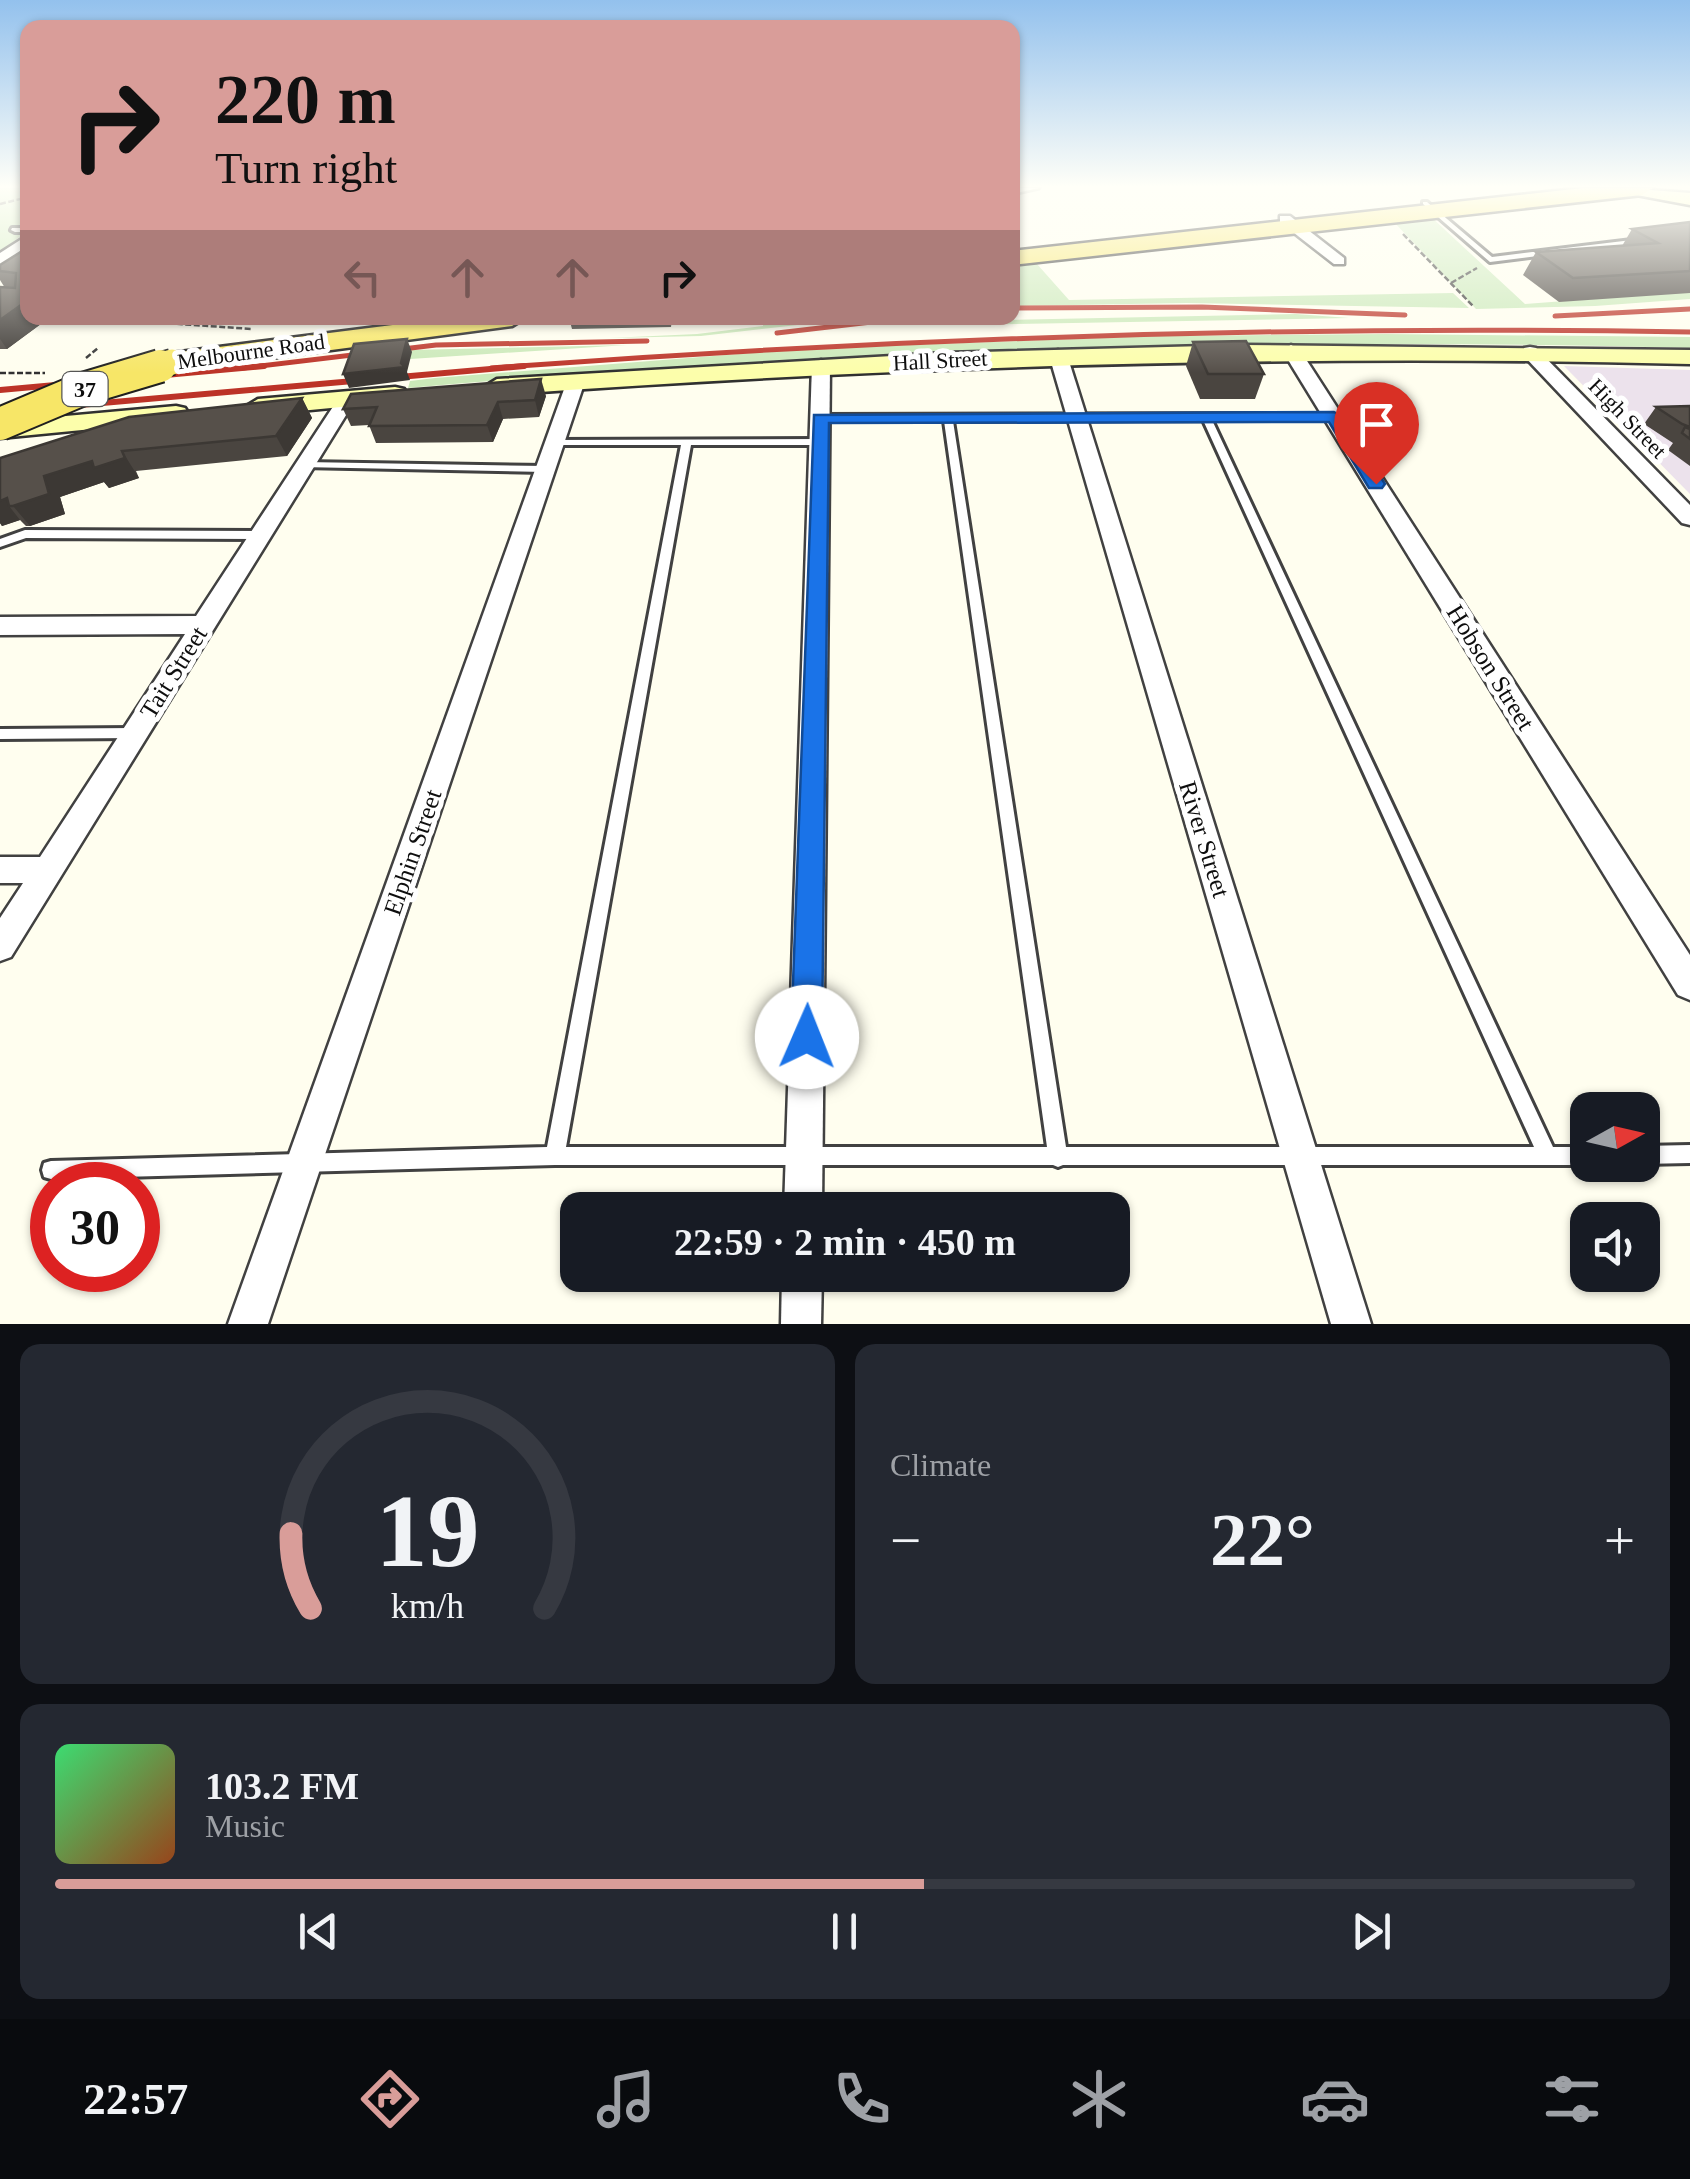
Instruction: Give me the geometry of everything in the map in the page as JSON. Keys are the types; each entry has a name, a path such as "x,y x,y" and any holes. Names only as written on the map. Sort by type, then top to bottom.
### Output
{"main road":[{"path":"1020,257 1075,250"},
{"name":"Melbourne Road","path":"0,412 135,362 236,340 391,325"},
{"name":"Melbourne Road","path":"0,427 83,389 172,362 411,325"}],"street":[{"path":"1325,250 1339,261"},
{"name":"Hall Street","path":"480,388 1058,355 1291,350 1690,356"},
{"name":"Hobson Street","path":"1291,350 1690,984"},
{"name":"High Street","path":"1530,352 1690,518"},
{"name":"River Street","path":"1058,355 1351,1324"},
{"path":"803,1192 821,366"},
{"name":"Elphin Street","path":"248,1324 576,381"},
{"path":"0,427 74,432 211,412 423,393"},
{"name":"Tait Street","path":"0,946 347,399"},
{"path":"36,454 74,432"},
{"path":"0,626 203,625"},
{"path":"0,870 48,870"},
{"path":"801,1324 802,1292"}],"lane":[{"path":"1478,250 1490,260 1570,250"},
{"path":"1206,417 1548,1156"},
{"path":"305,465 549,456 948,418 1334,417"},
{"path":"948,418 1058,1158"},
{"path":"555,1156 686,444"},
{"path":"0,543 25,534 260,535"},
{"path":"0,734 135,733"},
{"path":"1660,1155 1690,1154"},
{"path":"160,1167 555,1156 1570,1156"}],"path":[{"path":"1419,250 1472,306"},
{"path":"1451,283 1490,260"},
{"path":"193,325 250,329"},
{"path":"82,360 98,348"},
{"path":"0,374 49,372"}],"shaded area":[{"path":"1564,366 1690,370 1690,494"}],"green space":[{"path":"1420,250 1466,250 1525,304 1690,293 1690,299 1476,309"},
{"path":"1037,264 1069,300 1453,293 1469,308 1187,303 1020,306 1020,266"},
{"path":"1296,314 1349,318 1020,324 1020,320"},
{"path":"798,325 701,336 609,338 697,334"},
{"path":"1154,336 1690,337 1690,348 1369,344 1048,350 728,364 408,388 410,381 435,378 801,349"},
{"path":"627,345 410,359 408,350"}],"building":[{"path":"1690,250 1690,271 1573,278 1536,252"},
{"path":"20,252 20,306 0,320 0,287 15,288 16,273 0,271 0,265"},
{"path":"407,339 401,363 405,367 343,374 354,344"},
{"path":"1246,341 1264,374 1208,374 1193,342"},
{"path":"541,379 535,400 498,402 487,425 369,426 377,407 343,409 351,394"},
{"path":"302,398 276,436 122,451 125,458 94,468 92,461 44,476 49,494 13,506 9,506 7,498 0,501 0,458 129,417"},
{"path":"1690,406 1690,427 1656,407"}],"railway":[{"path":"1020,308 1202,307 1405,315"},
{"path":"1555,316 1690,309"},
{"path":"777,333 846,325"},
{"path":"491,368 1090,336 1390,330 1690,332"},
{"path":"246,368 436,345 647,341"},
{"path":"246,368 264,366"},
{"path":"0,412 524,366"},
{"path":"0,390 246,368"}],"route":[{"path":"807,1037 820,418 1334,417 1376,484"}]}
